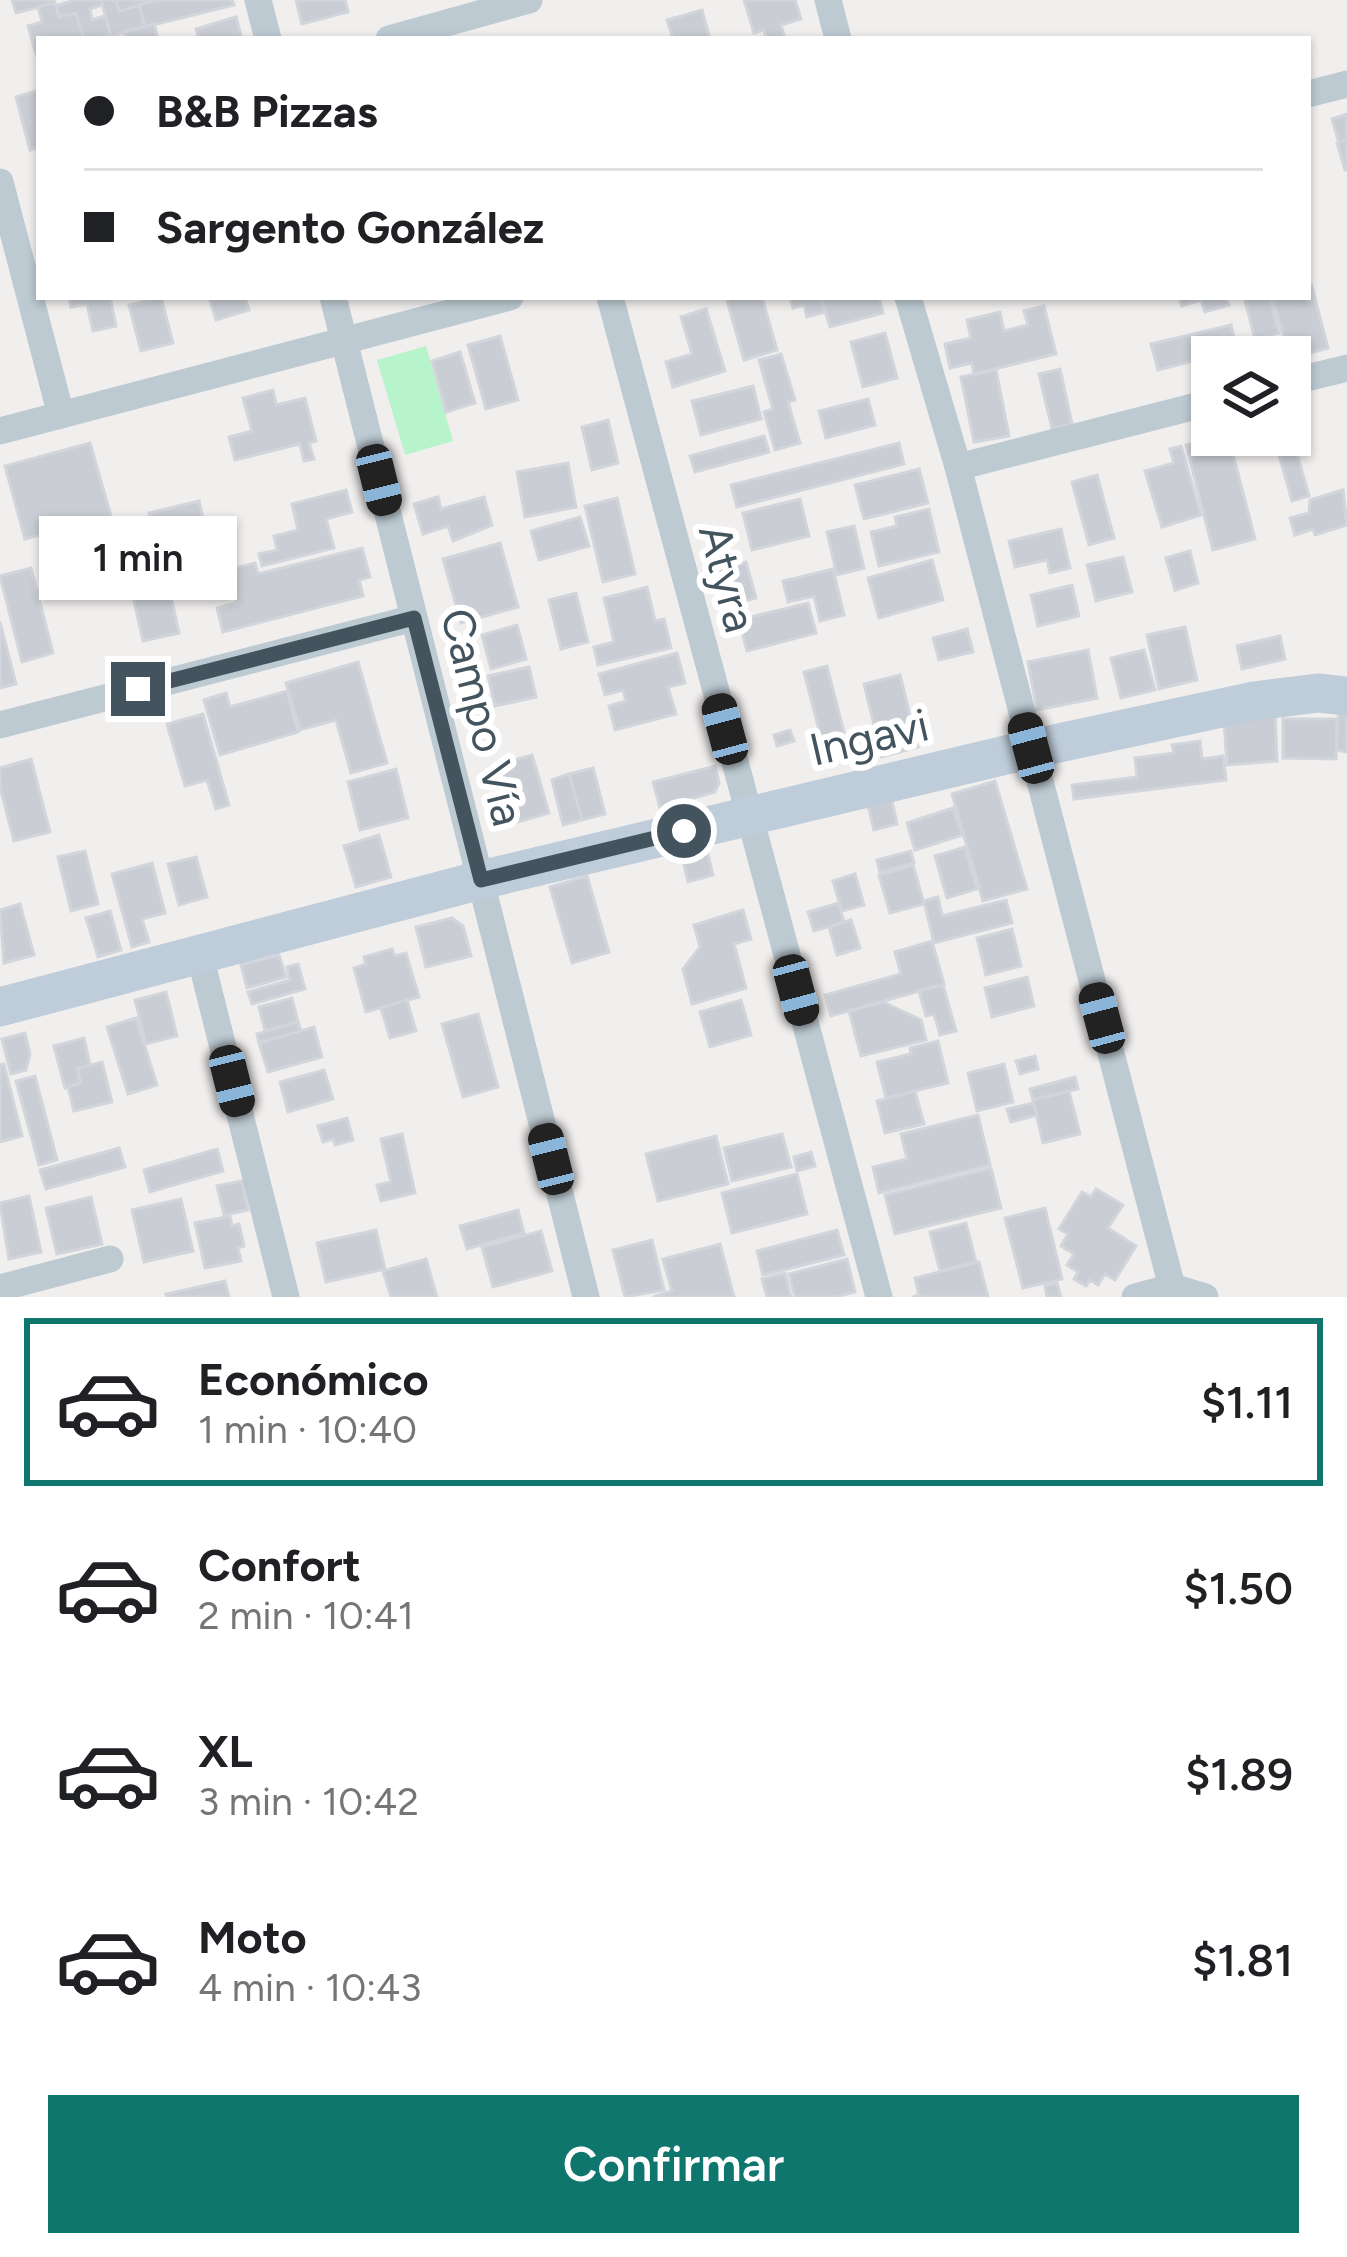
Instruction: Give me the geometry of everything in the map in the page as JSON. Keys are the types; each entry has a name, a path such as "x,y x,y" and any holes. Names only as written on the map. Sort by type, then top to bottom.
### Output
{"main road":[{"name":"Ingavi","path":"0,1007 481,880 1031,748 1255,701 1318,693 1347,696"}],"street":[{"path":"258,0 267,36"},
{"path":"400,36 529,0"},
{"path":"828,0 837,36"},
{"path":"1311,93 1347,84"},
{"path":"0,182 61,415"},
{"name":"Campo Vía","path":"334,300 586,1297"},
{"path":"0,431 499,300"},
{"name":"Atyra","path":"611,300 879,1297"},
{"path":"909,300 958,467 1172,1287"},
{"path":"1311,377 1347,368"},
{"path":"958,467 1191,407"},
{"path":"0,724 414,618"},
{"path":"199,952 286,1297"},
{"path":"0,1288 110,1259"},
{"path":"1135,1297 1172,1287 1205,1297"}],"green space":[{"path":"426,346 453,441 405,455 377,360"}],"building":[{"path":"12,0 54,0 55,3 16,13"},
{"path":"101,0 102,5 90,9 92,20 105,16 111,36 83,36 76,13 59,17 55,6"},
{"path":"101,0 116,0 119,11 139,5 145,27 111,36"},
{"path":"116,0 158,0 119,11"},
{"path":"158,0 232,0 234,5 145,27 139,5"},
{"path":"296,0 345,0 348,12 302,24"},
{"path":"744,0 795,0 801,19 781,25 784,36 765,36 764,30 754,33"},
{"path":"55,3 59,17 76,13 83,36 36,36 36,54 28,26 42,22 38,7"},
{"path":"702,10 709,36 672,36 667,20"},
{"path":"236,17 241,36 198,36 196,29"},
{"path":"154,24 157,36 125,36 124,32"},
{"path":"36,91 36,148 30,150 16,97"},
{"path":"1347,114 1347,140 1339,143 1332,119"},
{"path":"1347,140 1347,170 1345,170 1337,143"},
{"path":"1311,284 1328,348 1311,353 1311,336 1283,336 1273,300 1311,300"},
{"path":"70,300 111,300 116,326 93,331 87,304 71,307"},
{"path":"162,300 173,343 141,351 129,305"},
{"path":"210,300 246,300 249,310 216,320"},
{"path":"727,300 763,300 777,350 744,360"},
{"path":"791,300 822,300 825,312 807,317 804,305 793,308"},
{"path":"822,300 880,300 883,313 830,327"},
{"path":"1201,300 1227,300 1229,305 1205,312"},
{"path":"1245,300 1271,300 1279,333 1254,336"},
{"path":"1044,306 1056,354 974,374 972,363 950,368 945,344 971,338 967,320 1000,312 1004,331 1028,325 1024,311"},
{"path":"706,309 725,371 673,387 666,362 692,354 681,317"},
{"path":"1231,325 1234,336 1191,336 1191,362 1158,370 1151,344"},
{"path":"885,333 897,378 863,387 851,342"},
{"path":"500,336 518,400 486,409 468,345"},
{"path":"460,352 475,403 446,412 432,361"},
{"path":"781,354 795,400 788,402 800,443 775,450 764,412 773,409 759,360"},
{"path":"1060,369 1072,424 1052,429 1039,374"},
{"path":"996,370 1009,436 974,442 961,377"},
{"path":"753,386 761,419 701,435 692,401"},
{"path":"273,390 276,405 305,398 316,441 309,443 314,459 304,461 300,444 235,460 229,437 252,431 243,398"},
{"path":"868,399 875,425 826,438 819,411"},
{"path":"608,420 618,463 592,470 582,427"},
{"path":"764,436 769,452 695,472 690,456"},
{"path":"90,443 111,516 25,539 5,466"},
{"path":"899,443 904,464 737,507 731,485"},
{"path":"1191,444 1191,456 1233,456 1255,539 1213,550 1186,445"},
{"path":"1181,446 1201,515 1162,527 1145,471 1174,463 1170,449"},
{"path":"1279,456 1298,456 1309,496 1292,501"},
{"path":"568,463 576,507 525,517 517,472"},
{"path":"919,469 928,503 864,519 855,485"},
{"path":"1097,475 1114,538 1089,545 1072,482"},
{"path":"346,490 352,512 326,519 334,548 262,566 259,554 277,550 274,536 298,530 292,504"},
{"path":"1343,490 1347,525 1315,535 1313,529 1295,535 1290,518 1309,513 1310,500"},
{"path":"438,497 441,509 484,497 492,525 453,541 448,526 423,534 414,504"},
{"path":"617,498 635,574 603,582 585,506"},
{"path":"800,499 809,536 752,550 743,513"},
{"path":"199,501 205,527 155,539 149,513"},
{"path":"929,509 939,552 879,566 871,532 897,526 895,517"},
{"path":"580,517 589,546 539,560 531,531"},
{"path":"854,526 864,568 837,575 827,532"},
{"path":"1061,529 1070,568 1050,573 1047,560 1015,567 1009,541"},
{"path":"500,543 518,607 461,623 443,559"},
{"path":"362,548 370,577 359,580 363,596 223,632 217,608 236,603 228,570 255,563 258,574"},
{"path":"1190,551 1198,583 1175,590 1166,558"},
{"path":"1123,557 1132,592 1096,601 1087,565"},
{"path":"932,560 943,600 879,618 868,578"},
{"path":"746,562 756,598 729,605 719,569"},
{"path":"164,566 179,633 143,641 128,574"},
{"path":"31,568 53,653 22,662 0,576"},
{"path":"833,569 844,615 820,621 814,596 788,602 783,581"},
{"path":"1072,585 1079,616 1038,626 1031,595"},
{"path":"647,587 655,621 664,619 671,648 598,665 594,647 614,642 604,598"},
{"path":"576,593 588,642 561,649 549,600"},
{"path":"808,603 816,633 747,651 739,620"},
{"path":"0,622 16,684 0,688"},
{"path":"517,625 526,659 491,669 482,635"},
{"path":"1185,627 1197,680 1159,689 1147,635"},
{"path":"967,629 973,652 939,660 933,638"},
{"path":"1280,636 1285,659 1242,669 1237,646"},
{"path":"1088,650 1097,698 1037,710 1028,662"},
{"path":"1144,650 1155,690 1121,698 1111,658"},
{"path":"677,653 685,683 668,687 676,714 615,730 609,706 626,701 623,690 605,695 599,674"},
{"path":"358,662 387,763 351,773 336,720 300,730 286,683"},
{"path":"827,666 846,740 823,745 804,672"},
{"path":"529,667 536,697 495,706 488,676"},
{"path":"900,675 918,747 882,757 864,684"},
{"path":"287,691 298,732 220,755 204,700 226,693 230,707"},
{"path":"1339,706 1347,706 1347,752 1336,750"},
{"path":"1275,713 1277,761 1227,765 1224,720"},
{"path":"203,714 229,805 216,809 207,780 185,786 167,724"},
{"path":"1283,719 1337,719 1336,759 1283,758"},
{"path":"790,730 794,741 777,746 774,735"},
{"path":"1200,741 1202,759 1223,756 1226,780 1074,799 1072,785 1137,777 1135,758 1174,753 1172,745"},
{"path":"532,755 549,813 507,825 490,767"},
{"path":"31,759 50,832 14,841 0,768"},
{"path":"715,766 719,783 715,792 660,808 653,782"},
{"path":"593,768 605,814 582,820 569,774"},
{"path":"396,769 408,818 360,830 348,782"},
{"path":"569,774 582,820 563,825 552,780"},
{"path":"995,781 1027,889 983,901 952,794"},
{"path":"892,801 897,824 874,830 868,806"},
{"path":"953,808 962,835 915,850 907,823"},
{"path":"379,835 391,877 356,887 344,846"},
{"path":"706,846 713,875 688,882 681,852"},
{"path":"965,847 977,889 947,898 935,856"},
{"path":"85,851 98,904 71,911 58,857"},
{"path":"911,851 914,863 880,872 877,860"},
{"path":"196,857 207,897 179,905 168,864"},
{"path":"152,863 165,913 142,919 149,942 132,947 112,874"},
{"path":"913,865 924,904 890,913 879,875"},
{"path":"855,874 864,905 842,911 833,881"},
{"path":"587,876 609,952 572,963 550,887"},
{"path":"938,897 942,916 1006,900 1012,923 934,943 924,901"},
{"path":"838,903 844,922 814,931 808,912"},
{"path":"20,904 34,955 4,963 0,910"},
{"path":"743,910 751,939 734,944 746,988 692,1004 683,969 700,947 694,925"},
{"path":"110,911 121,950 98,957 86,918"},
{"path":"452,918 463,926 471,956 426,967 416,927"},
{"path":"851,920 860,948 837,955 829,927"},
{"path":"1012,929 1021,966 986,975 977,938"},
{"path":"932,941 944,984 831,1016 825,995 901,974 895,952"},
{"path":"392,949 395,956 406,953 419,997 366,1012 354,968 366,964 364,957"},
{"path":"279,955 286,977 247,988 241,965"},
{"path":"298,964 305,989 252,1004 248,992 290,980 287,967"},
{"path":"1027,977 1034,1006 992,1017 985,988"},
{"path":"943,985 956,1031 940,1035 934,1014 926,1016 919,991"},
{"path":"166,992 177,1036 146,1044 135,1000"},
{"path":"292,998 298,1022 265,1031 259,1007"},
{"path":"407,1000 416,1031 390,1038 381,1008"},
{"path":"741,1000 751,1035 710,1047 700,1012"},
{"path":"883,1002 921,1020 926,1040 861,1056 849,1011"},
{"path":"478,1014 498,1087 463,1097 442,1024"},
{"path":"136,1018 157,1085 128,1094 107,1027"},
{"path":"298,1022 301,1031 259,1043 257,1034"},
{"path":"314,1027 322,1057 268,1072 259,1043"},
{"path":"25,1033 30,1054 26,1070 11,1074 2,1039"},
{"path":"84,1038 90,1065 77,1069 81,1083 65,1088 54,1046"},
{"path":"938,1041 948,1083 886,1098 877,1062"},
{"path":"1035,1056 1038,1069 1020,1074 1016,1061"},
{"path":"102,1062 112,1102 74,1111 68,1087 81,1083 77,1069"},
{"path":"4,1064 22,1136 0,1142 0,1065"},
{"path":"1004,1064 1013,1102 977,1111 968,1073"},
{"path":"324,1070 333,1099 288,1112 280,1082"},
{"path":"35,1076 57,1160 39,1165 16,1081"},
{"path":"1075,1077 1078,1089 1033,1100 1030,1089"},
{"path":"915,1091 924,1124 885,1133 877,1101"},
{"path":"1069,1091 1080,1134 1043,1143 1033,1100"},
{"path":"1033,1103 1037,1115 1011,1122 1007,1109"},
{"path":"978,1115 990,1165 879,1193 873,1167 907,1159 901,1134"},
{"path":"347,1118 353,1140 335,1145 333,1139 323,1142 318,1126"},
{"path":"402,1134 415,1193 381,1201 377,1185 391,1182 381,1139"},
{"path":"782,1134 791,1167 732,1181 724,1148"},
{"path":"716,1136 728,1184 658,1201 646,1154"},
{"path":"119,1148 125,1167 46,1189 40,1170"},
{"path":"217,1149 223,1171 150,1192 144,1170"},
{"path":"811,1152 815,1166 797,1171 794,1157"},
{"path":"991,1168 1001,1208 895,1234 885,1195"},
{"path":"797,1174 807,1214 732,1233 722,1193"},
{"path":"242,1181 248,1210 224,1215 217,1186"},
{"path":"1096,1189 1123,1205 1108,1228 1136,1246 1115,1280 1105,1274 1098,1285 1090,1280 1086,1286 1074,1279 1078,1272 1067,1265 1074,1254 1061,1246 1068,1234 1059,1229 1082,1192 1091,1197"},
{"path":"29,1196 41,1252 9,1259 0,1203"},
{"path":"91,1197 102,1244 57,1254 46,1208"},
{"path":"181,1199 193,1251 144,1262 132,1210"},
{"path":"1045,1208 1062,1279 1023,1288 1005,1218"},
{"path":"518,1210 524,1233 467,1249 460,1226"},
{"path":"230,1216 232,1226 239,1224 244,1246 238,1248 241,1261 205,1268 195,1223"},
{"path":"966,1223 976,1262 940,1271 930,1232"},
{"path":"376,1230 385,1269 326,1282 317,1243"},
{"path":"837,1230 844,1255 763,1275 757,1251"},
{"path":"541,1231 552,1271 493,1287 482,1247"},
{"path":"652,1240 664,1290 625,1297 613,1250"},
{"path":"720,1244 734,1297 653,1297 672,1291 663,1259"},
{"path":"426,1259 437,1297 391,1297 383,1271"},
{"path":"847,1259 855,1292 795,1297 789,1274"},
{"path":"979,1262 988,1297 913,1297 919,1295 915,1278"},
{"path":"785,1273 791,1297 767,1297 762,1279"},
{"path":"225,1281 229,1297 166,1294"},
{"path":"1057,1283 1061,1297 1047,1297 1045,1286"}],"route":[{"path":"138,689 414,618 481,880 684,831"}]}
